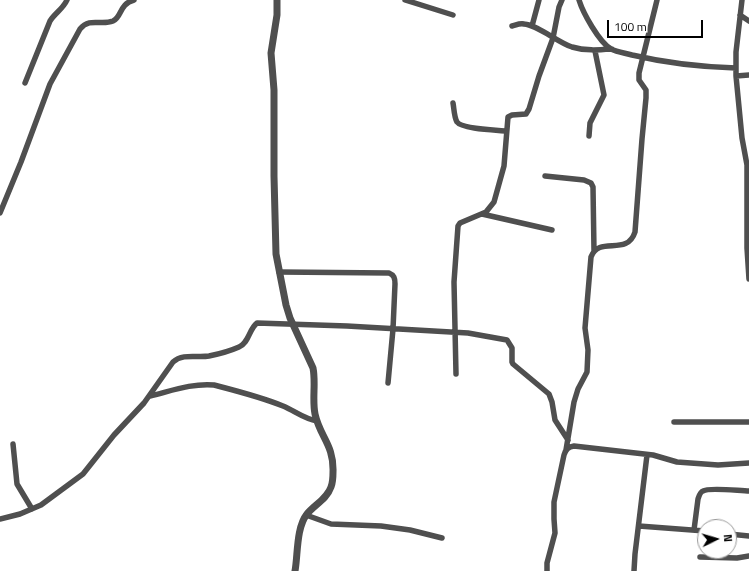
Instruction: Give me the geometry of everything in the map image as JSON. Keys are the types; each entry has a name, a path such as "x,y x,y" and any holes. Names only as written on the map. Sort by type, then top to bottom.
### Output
{"street":[{"path":"25,83 50,21 65,4 66,0"},
{"path":"0,213 50,84 80,29 86,23 114,21 125,4 134,0"},
{"path":"277,0 277,15 271,53 274,90 275,239 279,272 286,305 292,325 313,368 314,405 317,421 332,454 333,481 328,493 306,515 299,538 295,571"},
{"path":"405,0 453,15"},
{"path":"532,26 539,0"},
{"path":"579,0 588,20 604,42 612,49"},
{"path":"594,251 601,247 628,243 633,239 635,232 646,98 646,90 639,77 657,0"},
{"path":"742,0 736,76 747,164 749,279"},
{"path":"456,374 454,282 458,226 460,223 482,214 489,209 494,202 504,166 507,120 509,116 526,114 529,109 553,38 559,1"},
{"path":"740,15 749,21"},
{"path":"512,26 525,24 532,26 572,47 595,51 612,49 643,57 703,66 736,68"},
{"path":"589,136 590,123 604,92 595,51"},
{"path":"736,76 749,75"},
{"path":"453,103 457,123 461,125 506,131"},
{"path":"545,176 584,180 591,183 593,187 594,251 591,257 584,328 588,350 586,376 578,389 574,402 568,440 554,502 555,533 547,563 547,571"},
{"path":"482,214 552,230"},
{"path":"279,272 393,274 395,278 393,329 388,383"},
{"path":"0,519 20,514 41,505 83,474 114,435 149,396 173,362 178,358 210,355 241,346 247,340 257,323 455,332 489,336 504,340 509,342 512,348 513,364 549,394 555,420 568,440"},
{"path":"149,396 183,387 206,384 214,385 270,401 291,409 306,419 317,421"},
{"path":"674,422 749,422"},
{"path":"13,444 17,484 32,509"},
{"path":"566,450 574,446 647,455 686,463 726,465 749,463"},
{"path":"634,571 647,455"},
{"path":"694,530 698,498 703,490 749,491"},
{"path":"306,515 331,524 381,526 410,530 442,538"},
{"path":"639,526 697,530"},
{"path":"737,535 749,536"},
{"path":"737,558 749,556"}]}
